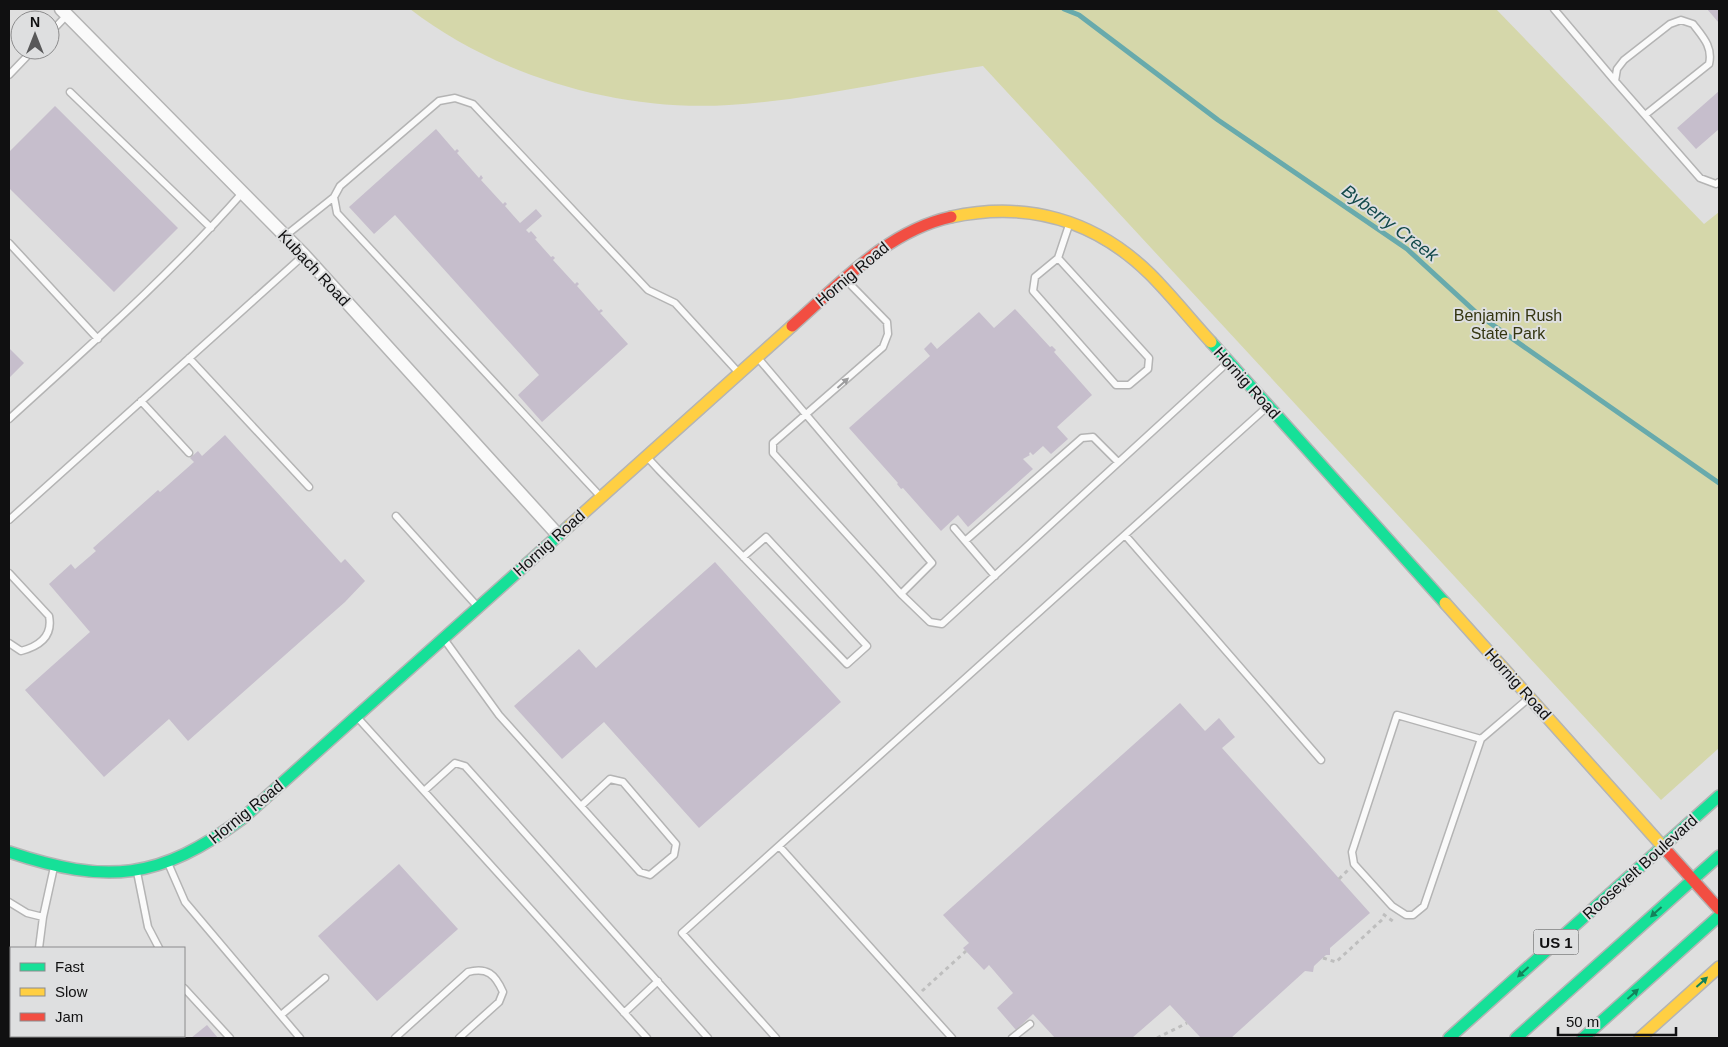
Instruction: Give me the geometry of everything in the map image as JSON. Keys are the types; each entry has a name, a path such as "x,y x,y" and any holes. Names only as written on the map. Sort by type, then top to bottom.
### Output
{"main road":[{"name":"Hornig Road","path":"9,852 54,868 105,873 137,870 167,862 195,851 243,818 845,278 892,240 912,230 953,215 988,210 1018,210 1070,222 1103,237 1136,261 1719,909"},
{"name":"Roosevelt Boulevard","path":"1449,1038 1719,796"},
{"name":"US 1","path":"1516,1038 1719,856"},
{"path":"1583,1038 1719,916"},
{"path":"1640,1038 1719,967"}],"street":[{"name":"Kubach Road","path":"64,12 304,255 558,535"}],"lane":[{"path":"1554,9 1700,178 1716,184 1719,182"},
{"path":"1615,81 1617,69 1624,60 1670,24 1681,20 1693,24 1709,46 1711,55 1709,64 1645,115"},
{"path":"9,75 23,60"},
{"path":"70,92 211,228"},
{"path":"285,236 334,197 340,186 439,101 455,98 472,104 648,290 675,303 739,373"},
{"path":"9,419 98,339 211,228 243,192"},
{"path":"334,197 337,212 601,497"},
{"path":"1058,258 1149,358 1148,369 1129,385 1116,384 1033,291 1035,277 1058,258 1070,222"},
{"path":"9,243 98,339"},
{"path":"9,520 304,255"},
{"path":"845,278 887,322 888,334 883,347 773,443 773,453 930,622 942,624 1228,362"},
{"path":"757,357 932,563 902,594"},
{"path":"189,358 309,487"},
{"path":"141,401 189,453"},
{"path":"776,1038 682,933 1268,406"},
{"path":"965,541 1082,438 1093,437 1118,462"},
{"path":"646,456 743,557 847,664 867,646 766,537 743,557"},
{"path":"396,516 478,607"},
{"path":"954,528 995,576"},
{"path":"1125,535 1321,760"},
{"path":"9,573 49,616 50,624 48,635 34,647 21,651 9,644"},
{"path":"444,638 499,715 640,872 650,875 674,855 676,844 623,782 610,779 581,806"},
{"path":"1481,738 1397,714 1352,852 1354,864 1400,912 1413,915 1424,906 1481,738 1530,698"},
{"path":"356,716 648,1038"},
{"path":"424,791 455,763 465,766 708,1038"},
{"path":"779,846 952,1038"},
{"path":"167,862 185,902 300,1038"},
{"path":"39,947 43,917 54,868"},
{"path":"137,870 148,927 158,947"},
{"path":"9,902 27,913 43,917"},
{"path":"395,1038 468,972 480,969 488,972 499,982 503,992 499,1002 459,1038"},
{"path":"280,1015 325,978"},
{"path":"624,1013 658,981"},
{"path":"185,989 230,1038"},
{"path":"1012,1038 1030,1024"}],"path":[{"path":"1323,958 1336,962 1386,917"},
{"path":"914,997 966,951"},
{"path":"1157,1038 1187,1023"}],"green space":[{"name":"Benjamin Rush State Park","path":"410,9 1496,9 1704,224 1719,212 1719,748 1661,800 983,66 825,94 761,102 687,106 645,102 561,85 520,71 444,33"}],"building":[{"path":"1707,9 1719,9 1719,23"},
{"path":"1719,91 1719,129 1696,149 1677,128"},
{"path":"55,106 178,228 114,292 9,188 9,152"},
{"path":"436,129 455,151 457,149 459,151 457,153 479,178 481,175 483,178 481,180 503,204 505,202 507,204 505,206 520,223 536,209 542,216 526,230 529,233 531,231 537,238 535,239 551,257 555,258 553,260 575,284 577,282 579,284 577,286 599,311 601,309 603,311 600,313 628,344 542,422 518,395 539,375 395,215 374,234 349,207"},
{"path":"1015,309 1050,347 1052,346 1056,350 1054,352 1092,395 1057,427 1068,439 1051,454 1043,446 1033,455 1030,452 1030,455 1023,459 1033,469 968,527 958,515 941,531 903,488 901,489 898,483 849,428 930,356 924,349 931,342 937,349 979,312 994,328"},
{"path":"9,348 24,363 9,378"},
{"path":"225,435 341,563 345,559 365,581 345,602 188,741 169,719 104,777 25,690 90,632 49,584 71,564 75,569 96,551 93,548 158,490 160,492 194,462 190,458 198,451 202,456"},
{"path":"715,562 841,702 699,828 604,722 562,759 514,706 579,649 596,668"},
{"path":"1180,703 1205,731 1219,718 1235,737 1222,748 1370,913 1330,948 1330,955 1326,955 1314,966 1313,972 1305,971 1231,1038 1201,1038 1170,1005 1132,1038 1055,1038 1033,1014 1016,1030 997,1008 1013,993 989,965 984,970 963,948 969,943 943,915"},
{"path":"399,864 458,929 377,1001 318,936"},
{"path":"207,1025 218,1038 191,1038"}],"waterway":[{"name":"Byberry Creek","path":"1064,9 1079,15 1218,120 1407,249 1480,316 1719,483"}],"traffic: fast":[{"path":"1211,342 1445,603"},
{"path":"9,852 44,863 76,869 104,872 132,871 158,865 185,854 213,839 243,818 569,526"},
{"path":"1449,1038 1719,796"},
{"path":"1516,1038 1719,856"},
{"path":"1583,1038 1719,916"}],"traffic: slow":[{"path":"951,217 1006,211 1058,219 1082,228 1106,240 1128,255 1150,274 1211,342"},
{"path":"569,526 792,326"},
{"path":"1445,603 1665,849"},
{"path":"1640,1038 1719,967"}],"traffic: jam":[{"path":"792,326 847,277 885,247 906,234 928,224 951,217"},
{"path":"1665,849 1719,909"}]}
